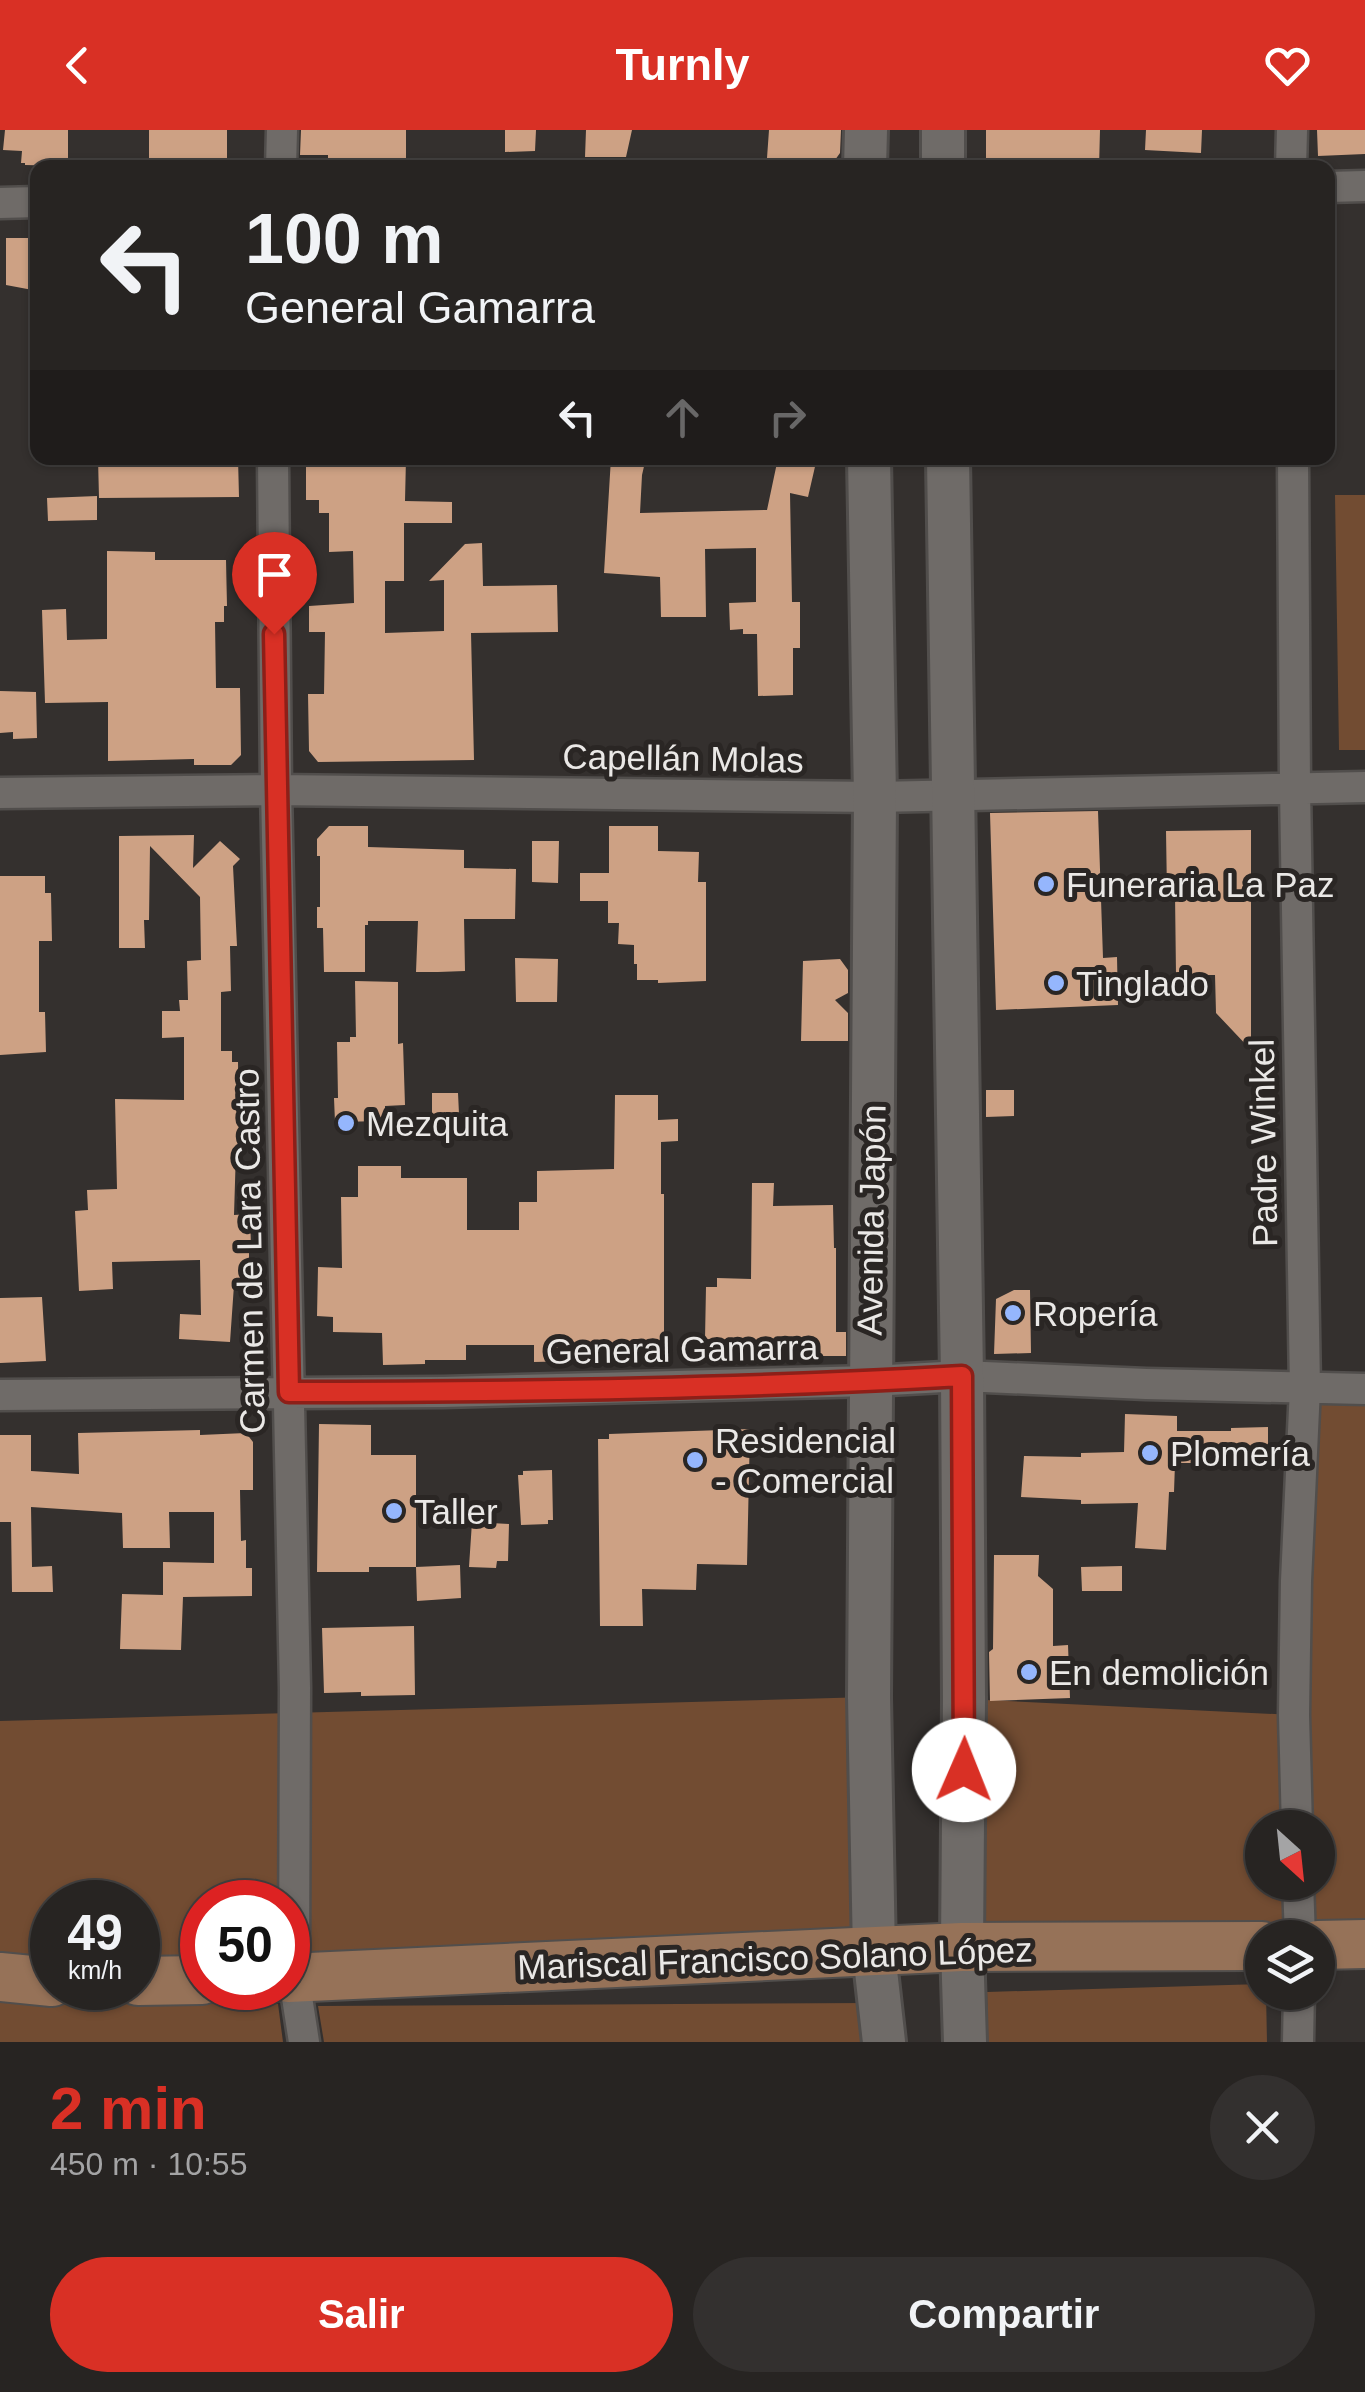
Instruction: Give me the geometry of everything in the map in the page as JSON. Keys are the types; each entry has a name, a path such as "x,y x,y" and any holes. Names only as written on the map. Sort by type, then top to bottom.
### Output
{"main road":[{"path":"865,160 866,130"},
{"path":"943,130 943,160"},
{"name":"Avenida Japón","path":"869,465 875,798 869,1698 874,1953 884,2042"},
{"path":"948,465 962,1376 965,2042"},
{"path":"1335,1945 1365,1944"},
{"name":"Mariscal Francisco Solano López","path":"310,1977 962,1947 1245,1946"},
{"path":"0,1977 30,1980"}],"street":[{"path":"281,160 282,130"},
{"path":"1292,130 1292,160"},
{"path":"1335,186 1365,186"},
{"path":"0,203 30,202"},
{"name":"Carmen de Lara Castro","path":"272,465 295,1688 292,1880"},
{"name":"Padre Winkel","path":"1293,465 1304,1388 1296,1581 1297,1810"},
{"name":"Capellán Molas","path":"0,794 276,790 875,798 1365,787"},
{"name":"General Gamarra","path":"0,1394 443,1392 962,1376 1365,1389"},
{"name":"Carmen de Lara Castro","path":"298,2010 304,2042"},
{"path":"1298,2042 1299,2010"}],"shaded area":[{"path":"1335,495 1365,495 1365,750 1339,750"},
{"path":"1305,1388 1365,1388 1365,1944 1335,1940 1335,1920 1245,1920 1245,1939 962,1947 964,1699 1294,1715"},
{"path":"869,1697 874,1953 310,1977 310,1880 180,1880 180,1980 160,1981 160,1880 30,1880 30,1979 0,1975 0,1721"},
{"path":"1245,1984 1245,2010 1266,2010 1267,2042 988,2042 987,1992"},
{"path":"0,1995 30,2000 30,2010 160,2010 160,2003 180,2003 180,2010 279,2010 283,2042 0,2042"},
{"path":"871,2003 872,2042 324,2042 318,2006"}],"building":[{"path":"5,130 68,130 68,160 30,160 30,165 25,165 21,163 22,151 3,150"},
{"path":"149,130 227,130 227,160 149,160"},
{"path":"301,130 406,130 406,160 328,160 328,155 300,155"},
{"path":"505,130 536,130 535,151 505,152"},
{"path":"586,130 632,130 626,157 585,157"},
{"path":"769,130 841,130 840,153 835,160 767,158"},
{"path":"986,130 1100,130 1099,160 986,160"},
{"path":"1146,130 1202,130 1201,153 1145,150"},
{"path":"1317,130 1365,130 1365,154 1318,156"},
{"path":"6,238 30,238 30,290 6,285"},
{"path":"98,465 238,465 239,497 99,498"},
{"path":"306,465 406,465 405,501 452,502 452,523 404,523 404,581 385,581 385,633 444,631 444,580 429,581 465,544 482,543 483,586 557,585 558,632 471,633 474,760 318,762 309,751 308,694 324,694 325,632 309,632 309,606 354,603 353,551 329,552 329,513 319,513 319,500 306,500"},
{"path":"611,465 644,465 640,513 767,510 777,465 815,465 808,497 790,493 792,602 800,602 800,648 793,648 793,695 758,696 757,634 730,630 729,603 756,602 756,548 705,549 706,617 661,617 660,577 604,573"},
{"path":"97,496 97,520 48,521 47,498"},
{"path":"107,551 155,552 155,560 226,560 227,606 224,622 215,622 216,688 240,688 241,755 231,765 194,765 194,759 108,761 108,702 45,703 42,610 66,609 67,640 107,639"},
{"path":"0,691 36,692 37,738 13,739 13,732 0,733"},
{"name":"Funeraria La Paz","path":"1098,811 1103,958 1117,957 1118,1005 996,1010 990,813"},
{"path":"329,826 368,826 368,847 464,850 464,868 516,869 515,919 464,919 465,971 438,972 416,972 418,921 368,921 365,972 324,972 323,928 317,928 317,839"},
{"path":"609,826 658,826 658,851 699,852 698,882 706,882 706,981 637,980 634,945 618,944 619,923 608,923 608,901 580,901 580,873 609,873"},
{"name":"Funeraria La Paz","path":"1251,830 1251,1050 1216,1013 1215,975 1176,975 1175,894 1167,894 1166,831"},
{"path":"194,835 193,868 220,841 240,859 233,866 237,946 230,946 231,991 221,992 221,1051 232,1051 232,1062 238,1062 239,1150 234,1215 250,1214 251,1247 249,1285 234,1285 230,1342 179,1339 180,1314 201,1315 200,1260 112,1262 113,1289 79,1291 75,1211 88,1210 87,1190 117,1189 115,1099 184,1100 184,1037 162,1038 162,1011 180,1011 179,1000 188,1000 187,961 201,960 200,897 150,846 145,948 119,948 119,836"},
{"path":"532,841 559,841 558,883 532,882"},
{"path":"0,876 45,876 45,893 51,893 52,941 39,941 39,1012 45,1012 46,1052 0,1055"},
{"path":"515,958 558,959 557,1002 516,1002"},
{"path":"840,959 848,970 848,993 835,1000 848,1013 848,1041 801,1041 803,961"},
{"path":"355,981 398,982 398,1044 403,1043 405,1105 385,1106 385,1121 335,1122 337,1042 350,1042 350,1037 356,1037"},
{"path":"986,1090 1014,1090 1014,1116 986,1117"},
{"path":"432,1093 458,1093 459,1114 432,1114"},
{"path":"615,1095 658,1095 658,1120 678,1119 678,1141 661,1142 664,1359 534,1362 534,1345 466,1345 466,1360 383,1365 382,1333 333,1332 333,1317 317,1316 318,1267 342,1268 341,1197 358,1197 358,1166 401,1166 401,1178 467,1178 467,1230 519,1230 519,1202 537,1202 537,1171 614,1169"},
{"path":"752,1183 774,1183 773,1206 833,1205 836,1332 846,1332 846,1356 749,1356 749,1342 705,1339 706,1287 717,1287 717,1278 751,1279"},
{"name":"Ropería","path":"1014,1290 1030,1290 1031,1353 994,1354 996,1299"},
{"path":"42,1297 46,1361 0,1363 0,1298"},
{"path":"1125,1414 1177,1416 1177,1431 1268,1427 1268,1458 1175,1463 1166,1550 1135,1548 1138,1503 1081,1504 1081,1500 1021,1497 1024,1456 1081,1457 1081,1453 1124,1452"},
{"path":"319,1424 371,1425 371,1455 416,1455 416,1567 317,1572"},
{"path":"750,1429 747,1565 697,1564 696,1590 642,1589 643,1626 600,1626 598,1439 609,1439 609,1434"},
{"path":"200,1430 200,1435 246,1433 253,1442 253,1490 240,1490 241,1541 246,1540 246,1568 252,1568 252,1596 183,1597 181,1650 120,1649 122,1594 163,1595 163,1562 214,1563 214,1512 169,1512 170,1548 123,1548 122,1513 31,1507 32,1567 52,1566 53,1592 12,1592 11,1522 0,1522 0,1435 31,1435 31,1471 79,1474 78,1433"},
{"path":"552,1470 553,1520 548,1520 548,1524 521,1525 518,1475 523,1475 523,1471"},
{"path":"472,1522 509,1524 508,1561 497,1561 496,1568 469,1567"},
{"path":"994,1555 1039,1555 1038,1576 1053,1589 1053,1646 1068,1645 1070,1698 990,1701"},
{"path":"460,1565 461,1598 417,1601 416,1567"},
{"path":"1122,1566 1122,1591 1082,1591 1081,1567"},
{"path":"414,1626 415,1695 324,1693 322,1628"}],"place":[{"name":"Funeraria La Paz","path":"1046,884"},
{"name":"Tinglado","path":"1056,983"},
{"name":"Mezquita","path":"346,1123"},
{"name":"Ropería","path":"1013,1313"},
{"name":"Plomería","path":"1150,1453"},
{"name":"Residencial - Comercial","path":"695,1460"},
{"name":"Taller","path":"394,1511"},
{"name":"En demolición","path":"1029,1672"}],"route":[{"path":"274,634 289,1392 482,1391 962,1376 964,1770"}]}
